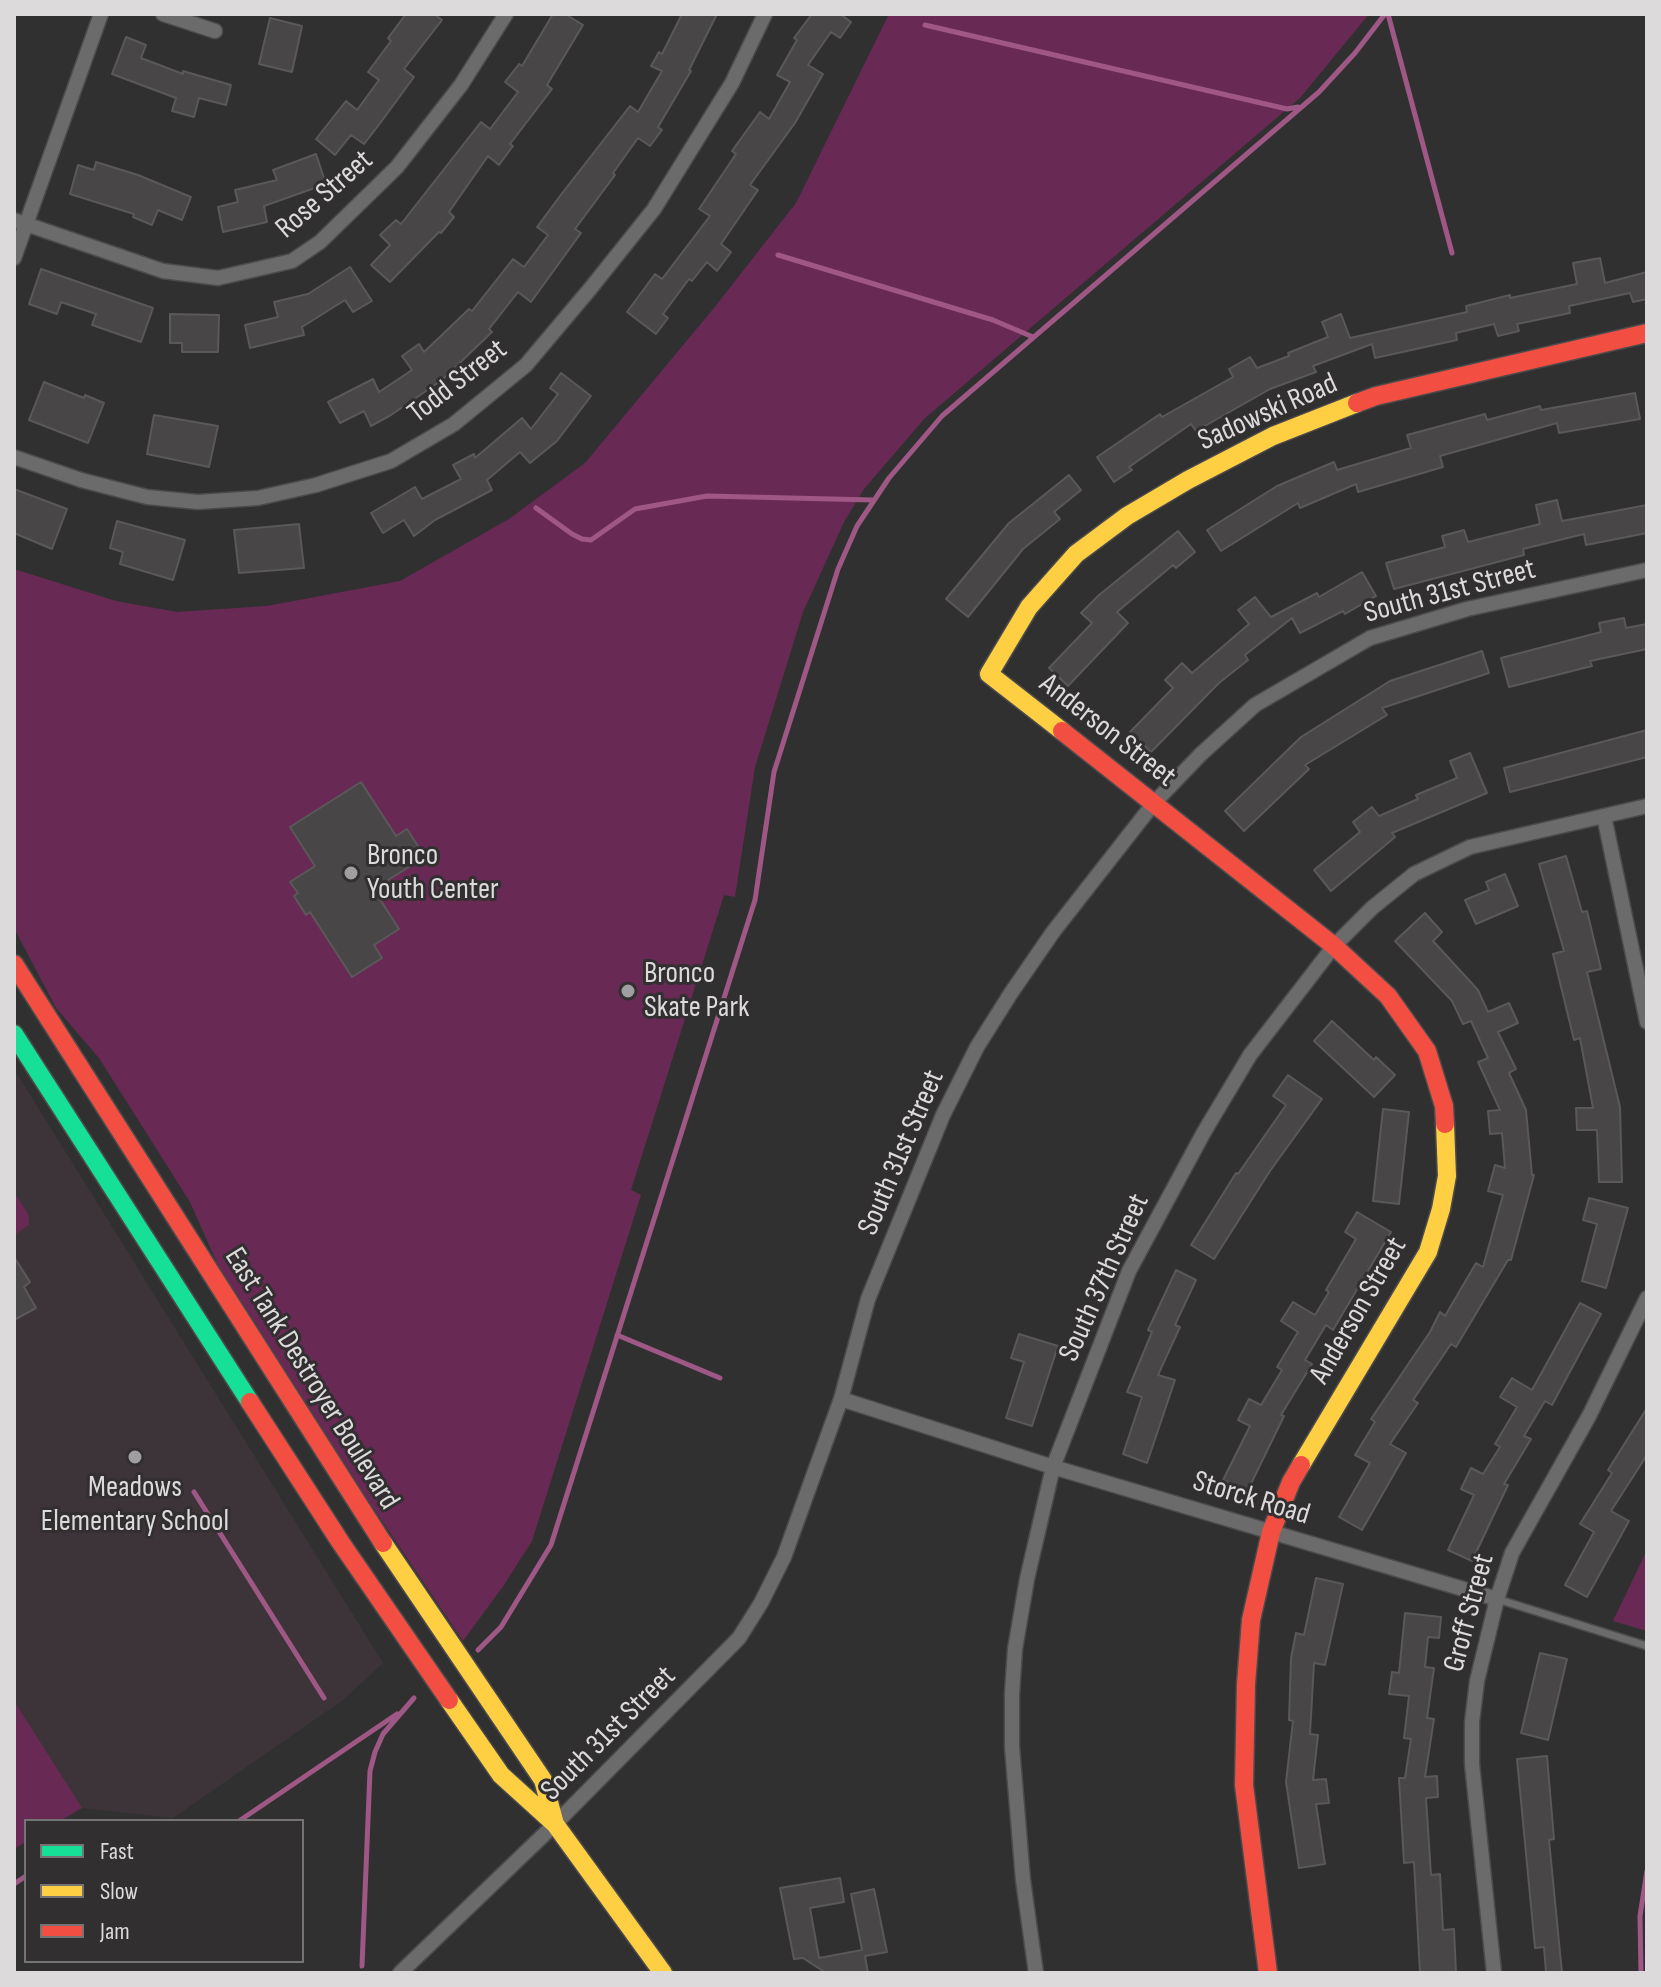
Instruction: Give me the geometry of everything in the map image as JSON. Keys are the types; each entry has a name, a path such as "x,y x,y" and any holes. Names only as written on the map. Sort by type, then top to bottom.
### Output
{"street":[{"path":"14,258 20,222 101,14"},
{"path":"163,14 215,31"},
{"name":"Rose Street","path":"20,222 94,250 163,271 218,278 292,261 320,242 397,167 461,85 506,14"},
{"name":"Todd Street","path":"14,457 81,480 147,497 213,501 258,498 316,485 391,461 442,432 526,365 654,209 732,83 765,14"},
{"name":"Sadowski Road","path":"989,674 1029,607 1076,554 1127,516 1188,480 1273,436 1376,396 1647,333"},
{"name":"South 31st Street","path":"400,1973 555,1824 739,1638 784,1557 841,1399 868,1299 943,1115 977,1047 1053,932 1154,803 1201,754 1255,705 1370,638 1467,609 1647,570"},
{"name":"Anderson Street","path":"989,674 1334,946 1388,996 1427,1051 1444,1106 1447,1176 1428,1252 1291,1482 1271,1532 1251,1620 1244,1785 1268,1973"},
{"name":"South 37th Street","path":"1036,1973 1023,1880 1012,1747 1015,1649 1027,1579 1053,1467 1129,1271 1204,1132 1250,1055 1334,946 1372,908 1414,874 1470,847 1647,806"},
{"path":"1604,816 1647,1022"},
{"name":"East Tank Destroyer Boulevard","path":"14,964 411,1587 543,1780 555,1824"},
{"name":"East Tank Destroyer Boulevard","path":"14,1034 341,1543 501,1775 555,1824 663,1973"},
{"name":"Groff Street","path":"1494,1973 1472,1764 1472,1722 1477,1681 1512,1553 1589,1416 1647,1298"},
{"name":"Storck Road","path":"841,1399 1053,1467 1497,1599"}],"lane":[{"name":"Storck Road","path":"1497,1599 1647,1646"}],"shaded area":[{"path":"889,14 1369,14 1300,98 925,418 864,489 845,520 803,612 755,767 735,897 724,895 631,1190 641,1195 532,1541 463,1641 370,1503 217,1263 190,1202 99,1058 56,1008 14,928 14,569 116,601 177,612 267,606 400,581 509,519 585,463 714,308 796,203"},
{"name":"Meadows Elementary School","path":"14,1069 383,1663 343,1700 173,1818 82,1808 63,1819 24,1819 24,1843 14,1849"},
{"path":"14,1192 28,1214 29,1225 14,1235"},
{"path":"1647,1550 1647,1631 1613,1621"},
{"path":"14,1701 82,1808 63,1819 24,1819 24,1843 14,1849"}],"building":[{"path":"406,14 434,14 442,20 404,69 414,77 364,144 351,135 335,155 316,139 346,101 357,110 379,80 368,72"},
{"path":"553,14 565,14 583,25 547,85 552,89 510,144 513,146 499,165 488,156 449,212 454,217 390,282 371,265 390,245 380,235 396,220 401,224 481,122 490,129 518,92 505,82 519,64 522,66"},
{"path":"682,14 717,14 691,71 658,127 662,130 650,146 638,138 575,229 581,233 531,302 518,292 489,329 492,332 442,380 391,415 371,426 364,411 340,423 328,402 373,379 379,392 412,370 402,356 419,344 424,352 469,309 472,311 513,259 524,267 548,235 537,227 630,106 638,112 662,71 651,66 659,52 662,54"},
{"path":"812,14 840,14 851,22 840,38 831,32 808,65 823,74 795,123 750,185 758,190 721,244 731,252 717,271 707,262 692,281 689,279 663,314 668,318 656,334 627,312 655,274 662,279 710,216 699,209 736,154 732,151 760,112 769,119 790,82 777,75 797,40 794,38"},
{"path":"270,18 302,26 292,72 259,64"},
{"path":"126,37 146,45 141,58 183,74 183,71 231,85 226,105 199,98 194,117 172,111 176,98 112,74"},
{"path":"316,154 326,184 264,206 267,222 223,232 218,207 238,202 235,190 277,180 273,170"},
{"path":"96,162 191,197 182,220 158,210 152,225 133,217 134,214 70,194 78,165 94,170"},
{"path":"1600,258 1605,283 1647,272 1647,299 1633,302 1630,293 1569,306 1570,313 1517,324 1519,331 1498,336 1494,324 1456,333 1457,340 1375,358 1372,344 1313,366 1316,372 1270,389 1196,431 1191,424 1129,467 1132,470 1114,482 1097,457 1160,414 1162,417 1233,377 1229,369 1250,357 1257,368 1328,337 1322,322 1341,314 1350,338 1467,312 1466,306 1510,295 1510,298 1577,284 1573,263"},
{"path":"350,267 372,301 353,312 345,300 302,327 304,335 250,348 245,325 278,317 274,302 308,294"},
{"path":"41,269 153,308 141,342 92,325 96,314 61,302 57,314 29,304"},
{"path":"170,314 219,315 218,352 182,352 182,343 170,343"},
{"path":"561,373 591,396 557,441 530,463 520,452 487,480 492,490 435,520 414,536 404,520 383,533 371,513 415,487 422,499 461,479 453,465 474,454 475,458 522,418 531,429 558,394 550,388"},
{"path":"44,382 104,403 88,443 29,420"},
{"path":"1635,393 1640,419 1559,433 1557,423 1440,456 1443,467 1358,492 1356,484 1300,508 1298,503 1221,551 1207,530 1277,486 1334,462 1337,470 1411,448 1407,435 1485,414 1487,420 1540,406 1541,410"},
{"path":"154,415 218,426 209,467 147,454"},
{"path":"1069,475 1081,490 1054,512 1060,519 1023,549 968,617 946,599 1009,523"},
{"path":"14,489 67,509 52,549 14,533"},
{"path":"1557,500 1562,521 1647,505 1647,533 1586,545 1584,534 1523,549 1524,555 1394,589 1386,563 1445,547 1442,536 1464,530 1468,542 1540,524 1536,505"},
{"path":"117,521 185,540 173,580 120,564 123,552 110,548"},
{"path":"299,524 304,568 239,573 234,530"},
{"path":"1178,531 1195,552 1176,568 1173,565 1117,612 1128,623 1068,686 1049,668 1092,623 1081,613"},
{"path":"1362,572 1376,596 1345,614 1343,611 1300,633 1292,618 1245,655 1248,660 1219,683 1151,752 1130,732 1173,688 1165,680 1182,663 1192,673 1249,624 1238,610 1255,597 1271,617 1317,593 1319,597"},
{"path":"1624,618 1626,628 1647,624 1647,649 1590,661 1592,666 1509,687 1501,658 1601,632 1599,623"},
{"path":"1482,651 1489,673 1382,708 1387,715 1305,765 1309,769 1244,831 1225,811 1301,737 1390,681"},
{"path":"1647,730 1647,757 1510,792 1504,768"},
{"path":"1470,753 1487,793 1392,833 1395,837 1331,891 1314,870 1360,832 1353,822 1372,807 1379,816 1418,799 1416,795 1457,778 1450,761"},
{"name":"Bronco Youth Center","path":"361,782 396,836 407,829 425,857 388,880 390,883 376,893 399,929 374,945 382,958 352,977 310,912 306,915 294,896 298,893 290,882 315,866 290,827"},
{"path":"1566,856 1582,912 1587,911 1601,969 1587,972 1620,1107 1622,1182 1599,1182 1597,1130 1577,1130 1576,1108 1593,1108 1580,1038 1574,1040 1553,954 1564,951 1539,864"},
{"path":"1505,874 1518,906 1476,924 1465,900 1489,890 1486,882"},
{"path":"1425,913 1442,932 1433,941 1478,990 1488,1012 1509,1003 1518,1023 1498,1032 1516,1069 1509,1073 1526,1110 1534,1175 1511,1260 1508,1260 1456,1347 1451,1344 1413,1400 1418,1403 1390,1444 1406,1453 1362,1530 1339,1517 1370,1463 1355,1455 1375,1422 1371,1419 1430,1332 1440,1312 1445,1316 1476,1263 1483,1267 1503,1195 1488,1191 1495,1165 1505,1168 1502,1133 1490,1134 1488,1111 1500,1110 1478,1062 1488,1058 1471,1021 1463,1024 1452,1001 1395,941"},
{"path":"1332,1021 1395,1075 1374,1097 1314,1041"},
{"path":"1288,1075 1322,1099 1270,1171 1214,1259 1191,1245 1236,1173 1286,1105 1273,1096"},
{"path":"1383,1109 1409,1112 1399,1204 1373,1201"},
{"path":"1589,1198 1628,1208 1606,1288 1582,1281 1597,1224 1583,1220"},
{"path":"1357,1212 1391,1232 1333,1330 1326,1325 1305,1360 1312,1364 1281,1415 1284,1416 1247,1492 1223,1480 1250,1426 1238,1420 1249,1399 1261,1405 1282,1370 1277,1367 1298,1332 1281,1321 1293,1302 1315,1315 1329,1292 1326,1290 1356,1239 1345,1232"},
{"path":"14,1257 30,1282 24,1287 36,1308 14,1320"},
{"path":"1176,1270 1196,1280 1175,1325 1180,1327 1158,1375 1175,1380 1147,1463 1123,1454 1142,1397 1127,1392 1152,1332 1148,1330"},
{"path":"1580,1303 1601,1314 1552,1405 1545,1401 1524,1436 1531,1439 1504,1484 1508,1485 1472,1561 1448,1550 1474,1495 1461,1489 1471,1468 1483,1474 1500,1447 1495,1444 1517,1407 1500,1397 1512,1378 1532,1390"},
{"path":"1019,1334 1058,1346 1032,1426 1006,1418 1024,1362 1011,1358"},
{"path":"1647,1408 1647,1455 1611,1511 1629,1521 1587,1597 1565,1585 1594,1532 1580,1524 1612,1473 1608,1470"},
{"path":"1316,1578 1343,1584 1325,1665 1314,1663 1310,1734 1318,1735 1313,1780 1326,1779 1329,1803 1316,1804 1325,1864 1299,1868 1286,1782 1293,1721 1289,1720 1291,1658 1296,1633 1304,1635"},
{"path":"1405,1613 1441,1617 1439,1638 1428,1637 1425,1667 1434,1668 1427,1718 1434,1719 1425,1777 1437,1776 1438,1797 1426,1798 1431,1875 1440,1874 1443,1930 1454,1929 1456,1973 1420,1973 1414,1862 1404,1863 1399,1778 1405,1778 1411,1739 1404,1738 1409,1696 1389,1694 1392,1672 1399,1673"},
{"path":"1540,1653 1567,1659 1548,1740 1521,1733"},
{"path":"1547,1756 1554,1839 1549,1840 1562,1973 1546,1973 1544,1947 1535,1948 1517,1759"},
{"path":"840,1878 844,1902 810,1908 819,1958 862,1950 851,1894 874,1889 887,1952 865,1956 868,1973 826,1973 803,1958 794,1959 780,1888"}],"waterway":[{"path":"478,1650 501,1627 551,1545 755,900 774,772 838,569 857,526 889,478 942,416 1319,92 1385,14"},
{"path":"1388,14 1452,253"},
{"path":"925,25 1287,109 1298,107"},
{"path":"778,255 993,320 1033,337"},
{"path":"536,508 572,534 591,540 635,509 707,496 873,500"},
{"path":"617,1335 720,1378"},
{"path":"194,1492 324,1698"},
{"path":"362,1966 370,1771 383,1734 414,1698"},
{"path":"242,1819 397,1714"},
{"path":"1641,1973 1640,1916 1647,1871"},
{"path":"14,1884 24,1877"}],"traffic: fast":[{"path":"14,1034 250,1402"}],"traffic: slow":[{"path":"1062,731 989,674 1029,607 1076,554 1127,516 1188,480 1273,436 1357,403"},
{"path":"1301,1465 1428,1252 1447,1176 1445,1124"},
{"path":"383,1543 543,1780 555,1824"},
{"path":"449,1700 501,1775 555,1824 663,1973"}],"traffic: jam":[{"path":"1357,403 1647,333"},
{"path":"1062,731 1334,946 1388,996 1427,1051 1444,1106 1445,1124"},
{"path":"14,964 383,1543"},
{"path":"250,1402 341,1543 449,1700"},
{"path":"1268,1973 1244,1785 1246,1684 1251,1620 1271,1532 1301,1465"}],"place":[{"name":"Bronco Youth Center","path":"351,873"},
{"name":"Bronco Skate Park","path":"628,991"},
{"name":"Meadows Elementary School","path":"135,1457"}]}
